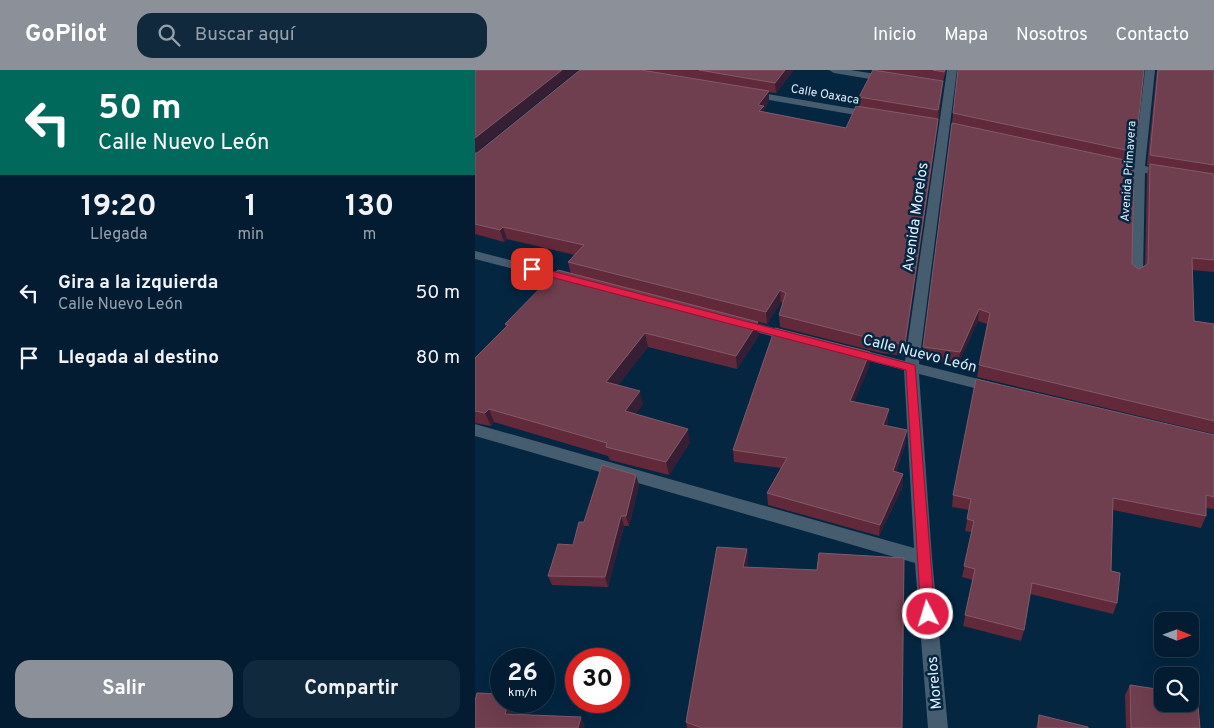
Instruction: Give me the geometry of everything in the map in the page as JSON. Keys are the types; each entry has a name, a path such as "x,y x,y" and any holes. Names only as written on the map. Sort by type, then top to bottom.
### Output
{"street":[{"path":"834,70 901,81"},
{"name":"Avenida Morelos","path":"911,368 943,127 944,87 952,70"},
{"name":"Avenida Primavera","path":"1137,275 1139,169 1150,70"},
{"name":"Calle Oaxaca","path":"736,92 884,117"},
{"path":"1102,161 1177,175"},
{"path":"475,255 589,284"},
{"path":"731,321 807,341"},
{"name":"Calle Nuevo León","path":"835,348 1006,390"},
{"name":"Morelos","path":"911,368 923,558 938,728"},
{"path":"475,430 923,558"}],"building":[{"path":"475,70 562,70 475,138"},
{"path":"580,70 641,70 769,91 758,105 764,106 759,111 846,128 856,106 938,119 905,344 881,341 779,315 786,293 780,290 766,312 568,262 584,245 503,227 500,230 475,224 475,153"},
{"path":"699,70 785,70 775,83"},
{"path":"873,70 943,81 938,110 859,97"},
{"path":"958,70 1144,70 1135,152 953,113"},
{"path":"1158,70 1214,70 1214,165 1150,155"},
{"path":"952,123 1134,162 1132,264 1139,269 1148,264 1150,164 1214,174 1214,260 1192,258 1194,321 1214,324 1214,421 979,365 990,313 979,309 960,352 923,347"},
{"path":"558,270 758,322 736,356 645,333 606,382 640,391 625,411 688,429 666,462 606,447 607,443 489,409 485,413 475,411 475,358 508,325 505,324"},
{"path":"775,328 870,352 850,401 889,409 883,425 907,430 893,471 903,474 880,525 767,493 787,458 733,450"},
{"path":"976,379 1214,435 1214,497 1206,495 1206,516 1113,498 1111,571 1120,573 1117,603 1032,583 1024,630 965,615 975,569 964,566 974,521 967,519 971,499 953,495"},
{"path":"602,465 636,475 626,516 621,516 605,577 548,576 558,544 573,545 579,522 584,522"},
{"path":"717,547 747,549 743,567 817,570 819,553 904,558 902,728 702,728 686,722"},
{"path":"1130,685 1154,689 1154,712 1199,712 1200,728 1131,728"},
{"path":"477,693 490,694 490,713 581,717 578,728 475,728 475,700"},
{"path":"1039,715 1088,727 1088,728 1038,728"}],"route":[{"path":"532,269 911,368 928,614"}]}
